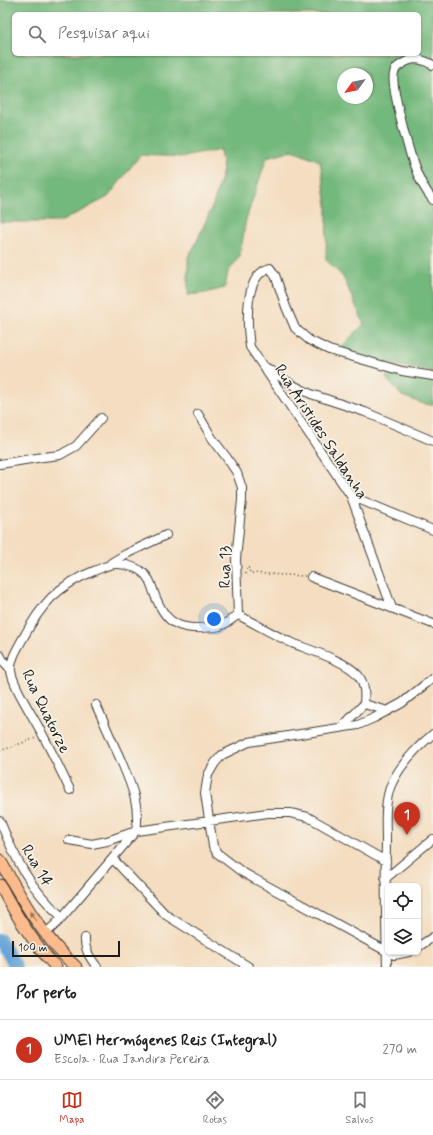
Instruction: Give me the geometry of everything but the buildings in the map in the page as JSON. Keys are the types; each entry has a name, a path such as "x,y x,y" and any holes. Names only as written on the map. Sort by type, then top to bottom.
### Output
{"highway":[{"path":"0,860 21,897 45,934 76,967"},
{"path":"0,885 24,927 36,944 56,967"}],"street":[{"path":"433,65 424,60 410,59 397,68 394,72 393,79 395,94 414,166 433,200"},
{"name":"Rua Aristides Saldanha","path":"392,608 351,496 250,347 247,329 250,292 254,280 265,269 270,268 275,275 295,328 309,340 329,350 402,371 433,376"},
{"path":"263,365 291,384 311,394 365,412 433,441"},
{"name":"Rua 13","path":"198,414 212,438 237,473 242,488 236,559 238,615"},
{"path":"0,464 60,455 76,446 101,418"},
{"path":"351,496 433,530"},
{"name":"Rua Quatorze","path":"70,790 15,683 11,671 12,662 17,648 32,622 59,589 78,577 112,563 126,554 166,535"},
{"path":"112,563 127,565 142,571 150,582 162,610 171,621 182,627 199,628 220,626 238,615 349,668 362,682 365,693 364,704 341,728"},
{"path":"310,577 433,624"},
{"path":"0,655 11,671"},
{"path":"385,950 242,872 226,861 215,850 205,794 208,775 222,755 249,742 358,725 402,704 433,678"},
{"path":"364,704 388,711"},
{"path":"45,934 113,859 136,830 138,820 131,785 96,705"},
{"path":"387,919 385,879 386,802 398,771 433,734"},
{"path":"69,840 92,844 107,841 136,830 268,813 290,813 308,817 386,861"},
{"name":"Rua 14","path":"0,822 19,864 33,886 42,899 62,917"},
{"path":"385,879 433,839"},
{"path":"113,859 166,915 249,967"},
{"path":"421,946 433,936"},
{"path":"85,938 86,950 97,967"},
{"path":"388,955 388,967"}],"path":[{"path":"246,574 246,568 249,568 250,573 310,577"},
{"path":"0,751 43,735"}],"green space":[{"path":"0,0 433,0 433,372 389,364 340,348 364,324 343,277 326,260 327,205 320,161 293,150 267,157 246,219 240,256 228,272 225,288 205,293 188,295 188,257 213,205 223,170 220,150 183,157 140,155 108,197 60,222 0,222"},
{"path":"389,372 433,380 433,405 424,404 402,396 386,378"}],"waterway":[{"path":"0,940 16,967"}],"place":[{"name":"UMEI Hermógenes Reis (Integral)","path":"407,835"}]}
